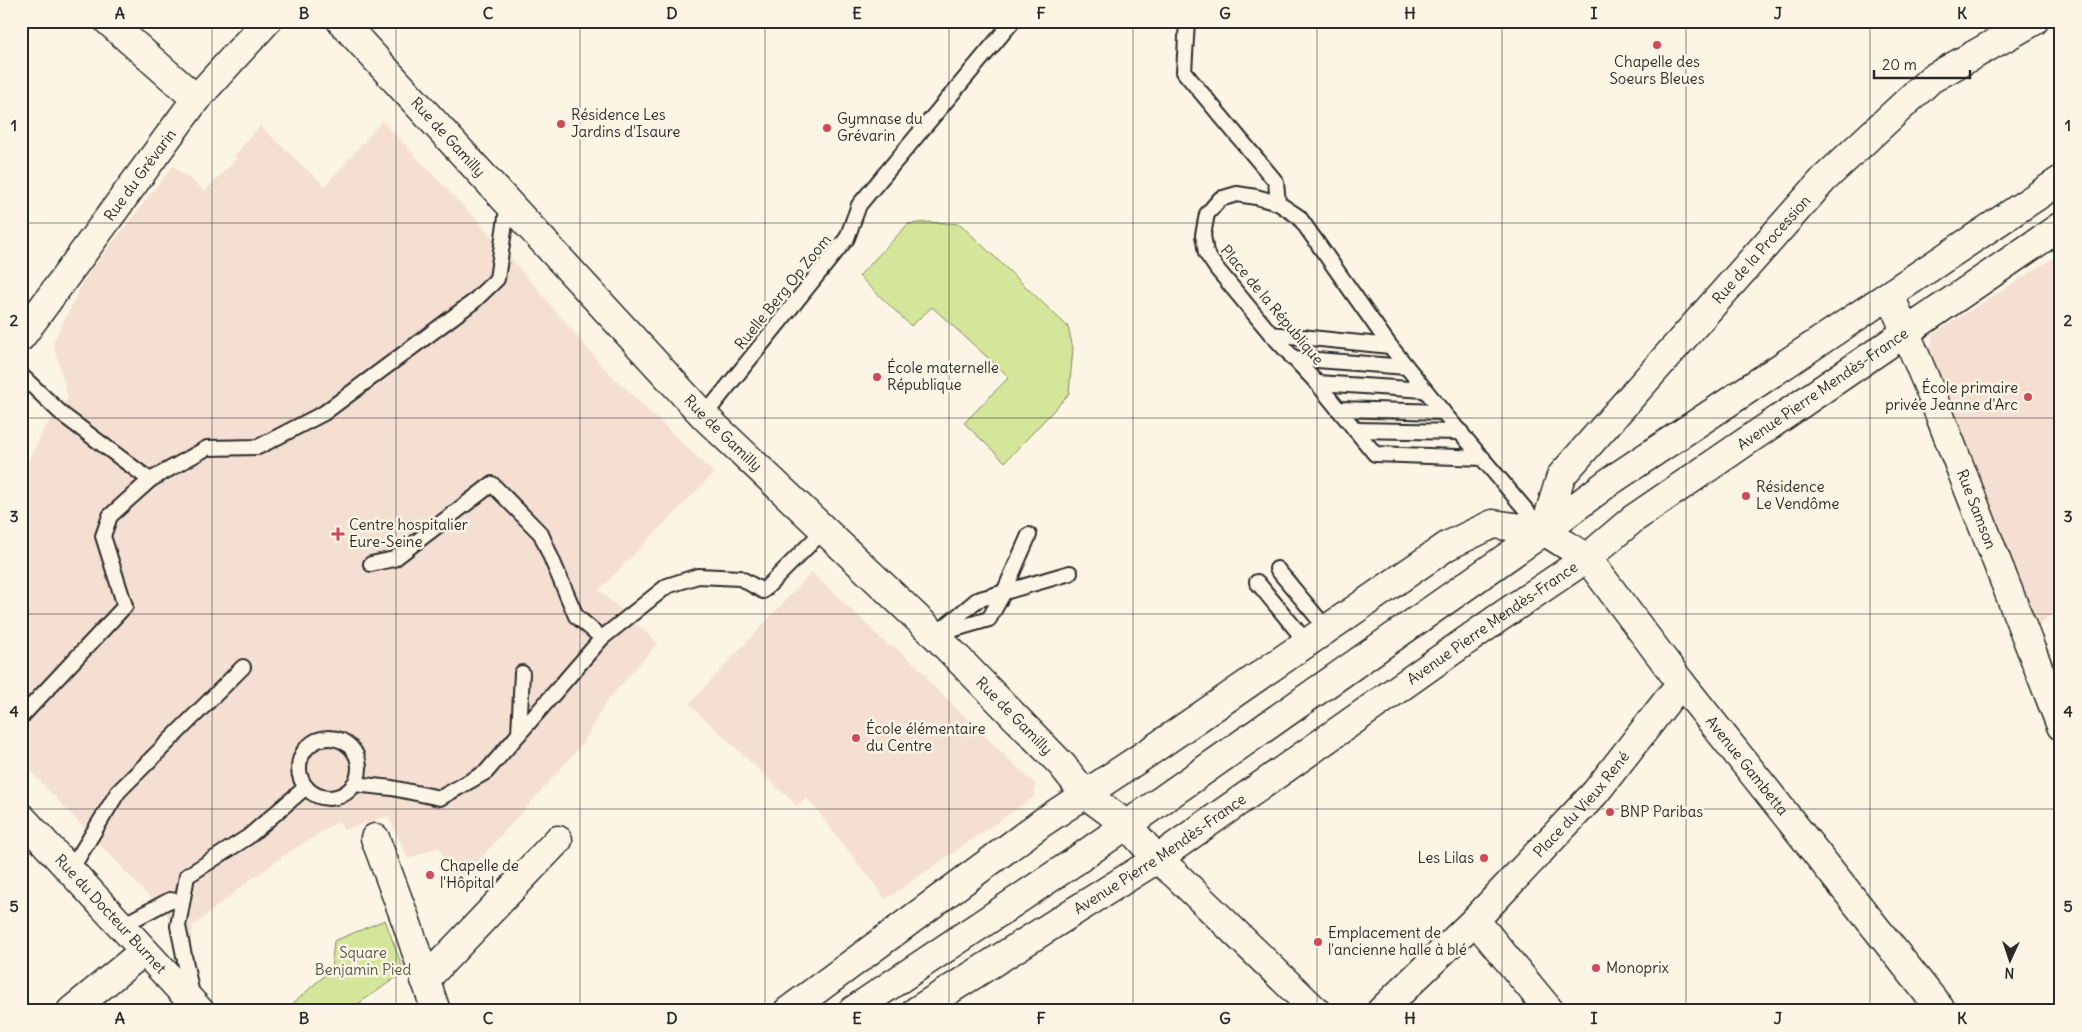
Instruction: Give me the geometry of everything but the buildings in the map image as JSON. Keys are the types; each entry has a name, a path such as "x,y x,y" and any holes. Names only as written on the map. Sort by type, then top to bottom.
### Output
{"street":[{"path":"108,21 196,99"},
{"name":"Rue du Grévarin","path":"21,336 196,99 267,21"},
{"name":"Rue de Gamilly","path":"341,21 704,416 935,634 1062,765 1085,794 1126,825 1156,859 1176,875 1316,1011"},
{"name":"Rue de la Procession","path":"1544,530 1562,476 1824,179 1931,79 2034,21"},
{"path":"852,1011 1074,862 1609,482 2061,180"},
{"name":"Avenue Pierre Mendès-France","path":"916,1011 1156,859 1497,619 1587,558 1633,519 2061,226"},
{"name":"Rue Samson","path":"1890,295 1906,331 2061,726"},
{"path":"788,1011 1043,822 1447,546 1493,524 1544,530"},
{"name":"Avenue Gambetta","path":"1544,530 1587,558 1681,683 1942,1011"},
{"name":"Place du Vieux René","path":"1380,1011 1474,920 1595,793 1681,683"},
{"name":"Rue du Docteur Burnet","path":"21,817 197,1007"},
{"path":"375,838 406,921 436,1011"},
{"path":"425,980 558,840"},
{"path":"1474,920 1550,1011"},
{"path":"71,1011 144,951"}],"lane":[{"name":"Ruelle Berg Op Zoom","path":"704,416 847,238 859,205 1013,21"},
{"path":"1187,21 1184,72 1276,182 1278,203"},
{"name":"Place de la République","path":"1483,458 1375,454 1217,270 1206,253 1203,235 1207,214 1220,199 1237,194 1278,203 1299,217 1406,367 1544,530"},
{"path":"21,717 125,606 103,536 110,516 150,480 206,448 258,447 324,413 473,302 497,279 508,203"},
{"path":"1271,334 1390,346"},
{"path":"1292,358 1406,367"},
{"path":"21,375 63,415 150,480"},
{"path":"1316,383 1425,390"},
{"path":"1338,409 1443,412"},
{"path":"1355,430 1461,432"},
{"path":"371,564 394,559 492,484 541,534 576,616 602,638"},
{"path":"354,784 392,788 440,798 486,772 602,638 667,586 698,576 740,578 763,591 824,530"},
{"path":"935,634 989,619 1004,592 1029,535"},
{"path":"1277,569 1317,636"},
{"path":"935,634 977,600 1070,573"},
{"path":"1257,582 1317,636"},
{"path":"70,872 118,792 243,668"},
{"path":"519,734 522,672"},
{"path":"332,738 350,747 356,755 358,770 354,784 340,796 331,798 313,794 301,779 298,769 300,759 305,750 312,743 332,738"},
{"path":"197,1007 178,926 187,876 248,837 306,787"},
{"path":"121,926 170,900 181,902"}],"shaded area":[{"name":"Centre hospitalier Eure-Seine","path":"382,121 495,239 602,366 714,473 599,590 658,643 604,705 584,742 455,887 439,847 408,859 388,816 344,830 339,821 285,855 241,887 193,926 191,941 21,761 21,477 43,430 68,398 53,343 86,276 173,166 205,191 236,159 234,156 260,126 325,186"},
{"path":"2061,253 2061,606 2034,630 1929,354 1933,334"},
{"name":"École élémentaire du Centre","path":"812,572 890,647 893,645 928,676 926,679 1036,785 1034,797 886,899 807,798 797,806 689,704"}],"green space":[{"path":"928,222 960,224 1068,327 1073,348 1069,394 1005,462 964,423 1009,377 932,307 911,326 859,276 908,224"},
{"name":"Square Benjamin Pied","path":"385,920 404,972 348,1011 284,1011 331,970 334,941"}],"place":[{"name":"Chapelle des Soeurs Bleues","path":"1657,45"},
{"name":"Résidence Les Jardins d'Isaure","path":"561,124"},
{"name":"Gymnase du Grévarin","path":"827,128"},
{"name":"École maternelle République","path":"877,377"},
{"name":"École primaire privée Jeanne d'Arc","path":"2028,397"},
{"name":"Résidence Le Vendôme","path":"1746,496"},
{"name":"Centre hospitalier Eure-Seine","path":"338,534"},
{"name":"École élémentaire du Centre","path":"856,738"},
{"name":"BNP Paribas","path":"1610,812"},
{"name":"Les Lilas","path":"1484,858"},
{"name":"Chapelle de l'Hôpital","path":"430,875"},
{"name":"Emplacement de l'ancienne halle à blé","path":"1318,942"},
{"name":"Monoprix","path":"1596,968"}]}
